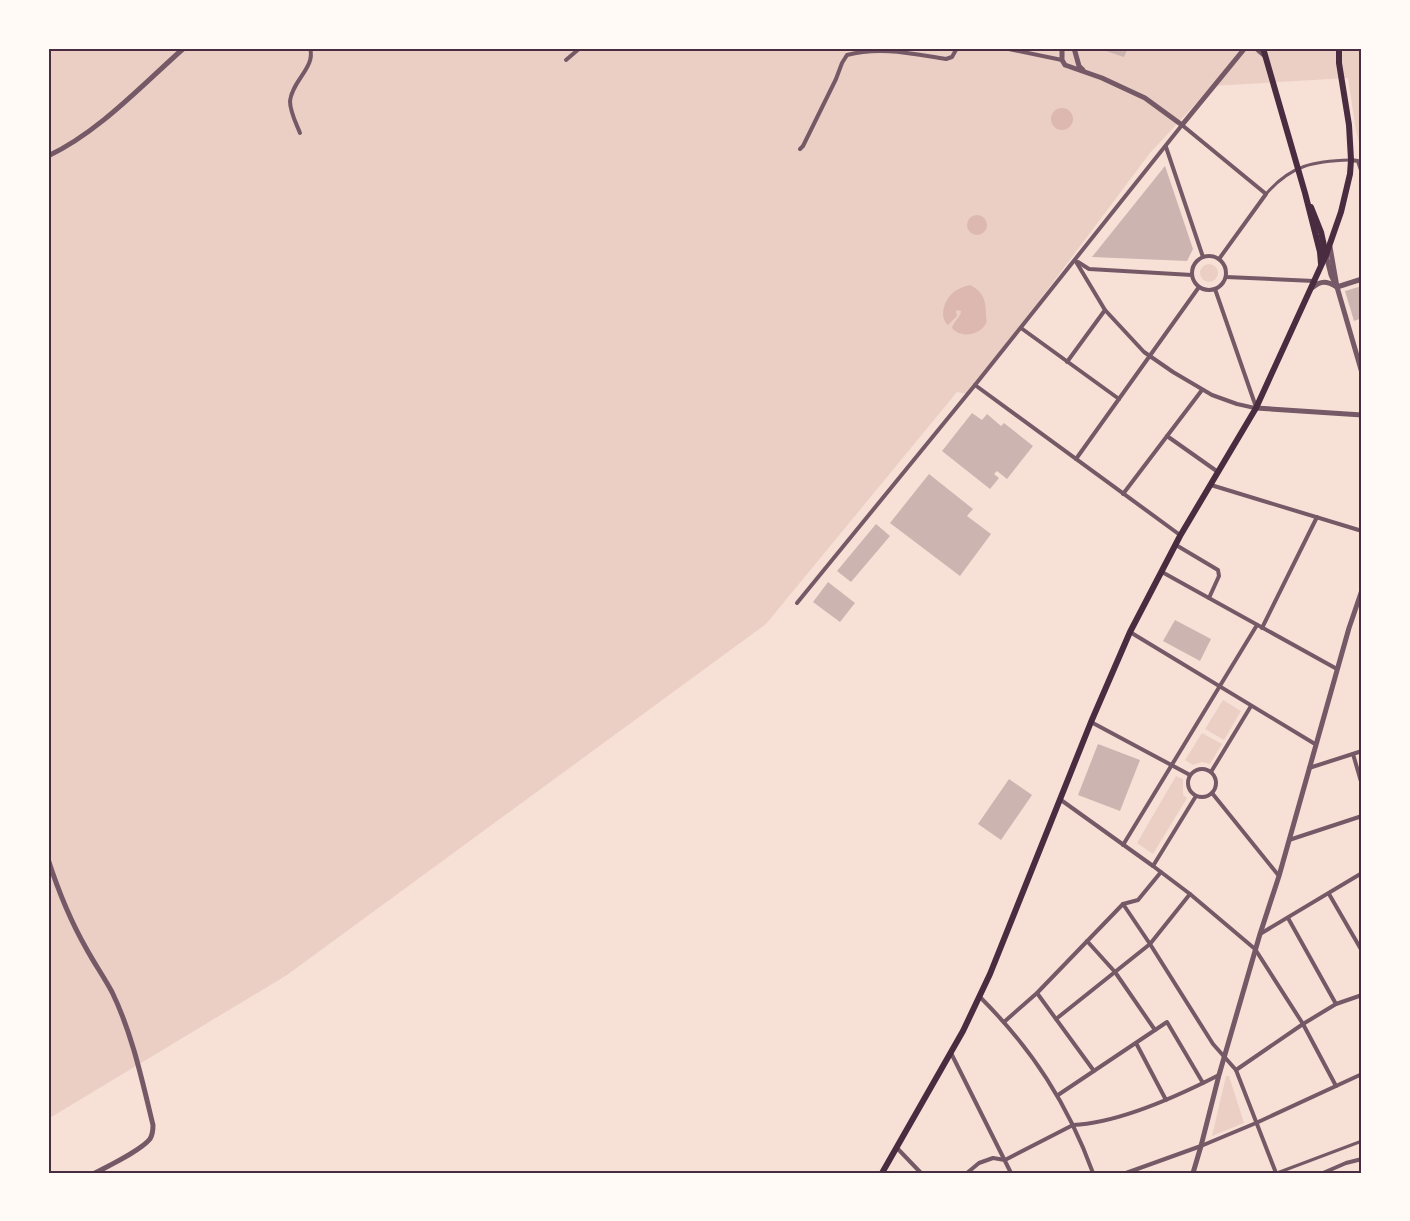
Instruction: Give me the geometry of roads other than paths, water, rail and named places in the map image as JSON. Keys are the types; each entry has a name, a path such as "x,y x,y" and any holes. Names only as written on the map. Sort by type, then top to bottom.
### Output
{"main road":[{"path":"882,1173 980,997 1091,722 1130,632 1180,536 1256,408 1331,243 1344,201 1351,160 1351,138 1339,63 1339,48"},
{"path":"1264,52 1305,194 1320,252 1321,267"},
{"path":"1305,194 1321,232 1326,255"},
{"path":"1321,232 1328,235 1336,230"}],"street":[{"path":"48,156 73,143 94,128 184,48"},
{"path":"300,133 292,112 291,99 298,81 310,62 312,56 310,48"},
{"path":"566,60 580,48"},
{"path":"800,149 845,57 892,49 946,59 952,57 957,48"},
{"path":"1004,48 1062,60"},
{"path":"1062,48 1062,60 1065,65 1126,88 1145,98 1182,125 1266,194"},
{"path":"1074,48 1079,66 1084,71"},
{"path":"796,603 1246,48"},
{"path":"1256,48 1264,52"},
{"path":"1165,146 1203,257"},
{"path":"1219,259 1266,194 1285,176 1308,164 1324,160 1358,160 1362,173"},
{"path":"1331,243 1330,250 1337,287"},
{"path":"1326,255 1362,373"},
{"path":"1210,256 1219,259 1226,269 1226,276 1221,286 1207,290 1199,287 1192,275 1195,264 1203,257 1210,256"},
{"path":"1075,260 1089,269 1192,275"},
{"path":"1075,260 1105,310 1137,345 1202,390 1225,400 1256,408 1362,415"},
{"path":"1226,276 1313,285 1327,282 1337,287 1362,279"},
{"path":"1076,459 1199,287"},
{"path":"1215,289 1256,408"},
{"path":"1066,362 1105,310"},
{"path":"1021,328 1119,399"},
{"path":"975,385 1180,536"},
{"path":"1123,494 1202,390"},
{"path":"1167,436 1218,473"},
{"path":"1211,485 1362,531"},
{"path":"1123,845 1220,686 1259,627 1317,517"},
{"path":"1176,544 1218,570 1219,576 1209,598"},
{"path":"1161,572 1337,669"},
{"path":"1193,1173 1219,1075 1362,590"},
{"path":"1130,632 1315,744"},
{"path":"1211,772 1251,706"},
{"path":"1091,722 1190,775"},
{"path":"1309,768 1362,751"},
{"path":"1353,754 1362,785"},
{"path":"1200,769 1211,772 1216,782 1212,793 1204,797 1196,796 1188,786 1190,775 1200,769"},
{"path":"1212,793 1279,876"},
{"path":"1153,866 1196,796"},
{"path":"1061,800 1190,894 1256,949 1303,1024 1336,1086"},
{"path":"1288,841 1362,816"},
{"path":"48,860 64,905 85,947 112,992 120,1011 134,1050 153,1125 149,1140 95,1173"},
{"path":"1004,1022 1037,993 1123,904 1138,900 1161,872"},
{"path":"1260,934 1362,873"},
{"path":"1056,1020 1150,944 1190,894"},
{"path":"1329,894 1362,951"},
{"path":"1123,904 1213,1044 1236,1070 1276,1173 1362,1141"},
{"path":"1287,918 1336,1004"},
{"path":"1087,941 1115,972 1155,1030"},
{"path":"1037,993 1094,1071"},
{"path":"1236,1070 1336,1004 1362,995"},
{"path":"980,997 1032,1057 1058,1095 1086,1152 1093,1173"},
{"path":"1058,1095 1167,1022 1203,1083"},
{"path":"1136,1043 1166,1100"},
{"path":"951,1052 1011,1173"},
{"path":"1126,1173 1256,1123 1362,1074"},
{"path":"967,1173 979,1163 993,1158 1005,1160 1073,1125 1117,1118 1166,1100 1219,1075"},
{"path":"896,1148 919,1172"},
{"path":"1323,1173 1346,1163 1362,1160"}]}
